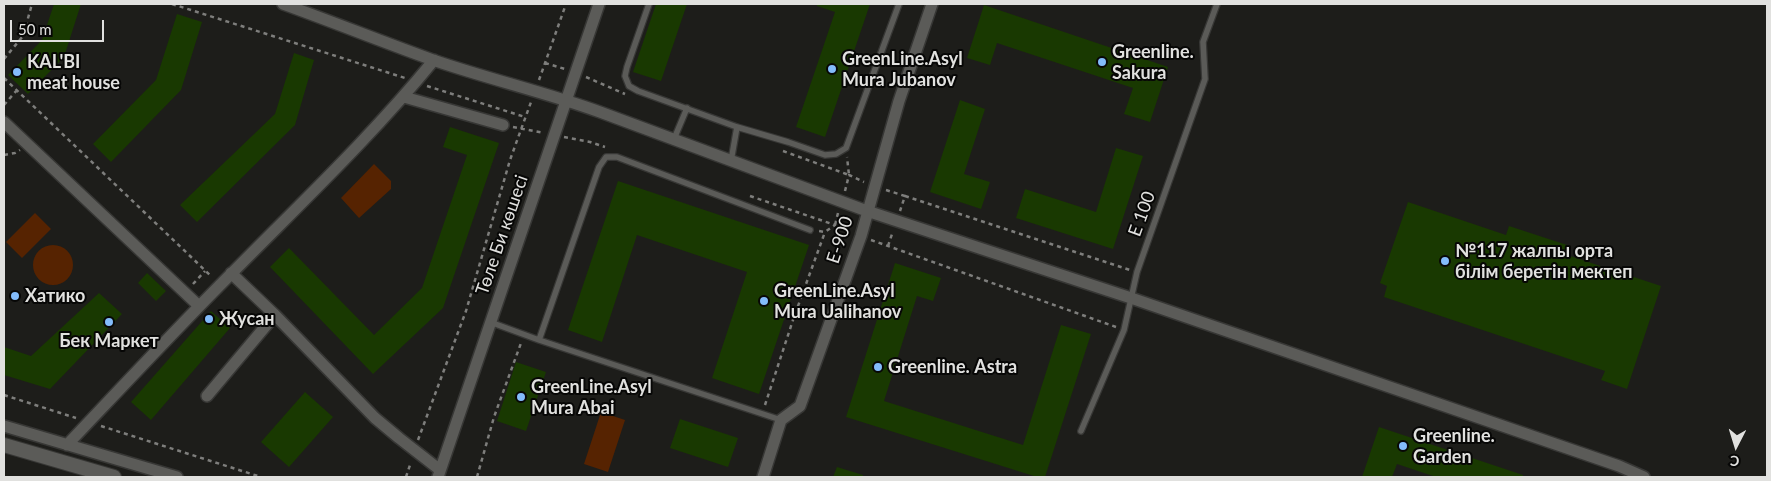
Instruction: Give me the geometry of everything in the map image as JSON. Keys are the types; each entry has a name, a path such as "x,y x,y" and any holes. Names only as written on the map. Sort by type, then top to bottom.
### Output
{"main road":[{"path":"4,445 114,477"}],"street":[{"path":"283,4 434,60 566,100 868,211 1131,298 1619,466 1644,477"},
{"name":"Төле Би көшесі","path":"439,474 599,4"},
{"name":"E-900","path":"781,420 800,406 861,236 899,101 932,4"},
{"path":"67,445 199,306 356,148 404,97 434,60"},
{"path":"404,97 503,125"},
{"path":"4,122 199,306"},
{"path":"232,273 375,418 415,450 439,474"},
{"path":"207,396 275,315"},
{"path":"763,477 781,420"},
{"path":"4,426 177,477"}],"lane":[{"path":"649,4 627,67 626,76 629,86 737,127 825,155 836,154 846,148 899,4"},
{"name":"E 100","path":"1081,431 1124,330 1136,272 1205,79 1203,42 1216,4"},
{"path":"674,140 687,108"},
{"path":"731,160 737,127"},
{"path":"540,340 599,167 606,157 617,157 810,230"},
{"path":"490,322 781,420"}],"path":[{"path":"4,59 23,36 32,4"},
{"path":"172,4 526,118"},
{"path":"406,477 466,311 510,160 566,4"},
{"path":"4,78 220,285"},
{"path":"4,105 17,90"},
{"path":"905,196 1136,272"},
{"path":"762,413 825,232"},
{"path":"861,236 1124,330"},
{"path":"184,293 205,271"},
{"path":"477,477 494,416 524,334"},
{"path":"4,395 261,477"}],"shaded area":[{"path":"374,164 391,181 391,189 359,218 341,198"},
{"path":"35,213 51,229 22,258 6,242"},
{"path":"53,245 67,251 73,265 67,279 53,285 39,279 33,265 39,251"},
{"path":"601,412 625,420 608,472 584,464"}],"building":[{"path":"54,4 81,4 64,57 28,94 8,75 42,40"},
{"path":"656,4 687,4 661,81 633,72"},
{"name":"GreenLine.Asyl Mura Jubanov","path":"817,4 870,4 825,137 796,127 835,12 817,6"},
{"name":"Greenline. Sakura","path":"984,5 1168,67 1150,122 1124,114 1133,88 997,43 990,65 967,58"},
{"path":"177,14 202,22 181,90 111,162 93,144 156,80"},
{"path":"294,53 314,60 295,125 197,222 180,205 275,114"},
{"path":"960,100 985,109 964,174 990,182 981,209 930,192"},
{"path":"450,127 499,143 443,308 373,374 270,267 289,248 374,335 422,288 467,155 443,147"},
{"path":"1116,148 1143,156 1113,249 1016,218 1025,189 1096,212"},
{"name":"GreenLine.Asyl Mura Ualihanov","path":"618,181 809,245 759,394 712,378 747,272 637,235 602,342 568,330"},
{"path":"1408,202 1506,235 1509,226 1567,245 1564,254 1661,286 1627,389 1601,380 1605,371 1384,297 1387,286 1380,283"},
{"name":"Greenline. Astra","path":"895,263 941,278 933,301 917,296 884,401 1023,445 1061,325 1091,334 1045,477 1037,477 846,417"},
{"path":"147,273 166,291 156,301 138,283"},
{"path":"99,293 122,314 50,389 4,375 4,347 31,356"},
{"path":"211,311 230,328 151,420 131,402"},
{"name":"GreenLine.Asyl Mura Abai","path":"516,362 546,372 526,431 497,421"},
{"path":"305,392 333,417 289,467 261,442"},
{"name":"GreenLine.Asyl Mura Abai","path":"680,419 738,438 728,467 670,448"},
{"name":"Greenline. Garden","path":"1379,427 1523,475 1523,477 1436,477 1397,464 1392,477 1362,477"},
{"path":"837,467 863,475 863,477 833,477"}],"place":[{"name":"Greenline. Sakura","path":"1102,62"},
{"name":"GreenLine.Asyl Mura Jubanov","path":"832,69"},
{"name":"KAL'BI meat house","path":"17,72"},
{"name":"№117 жалпы орта білім беретін мектеп","path":"1445,261"},
{"name":"Хатико","path":"15,296"},
{"name":"GreenLine.Asyl Mura Ualihanov","path":"764,301"},
{"name":"Жусан","path":"209,319"},
{"name":"Бек Маркет","path":"109,322"},
{"name":"Greenline. Astra","path":"878,367"},
{"name":"GreenLine.Asyl Mura Abai","path":"521,397"},
{"name":"Greenline. Garden","path":"1403,446"}]}
